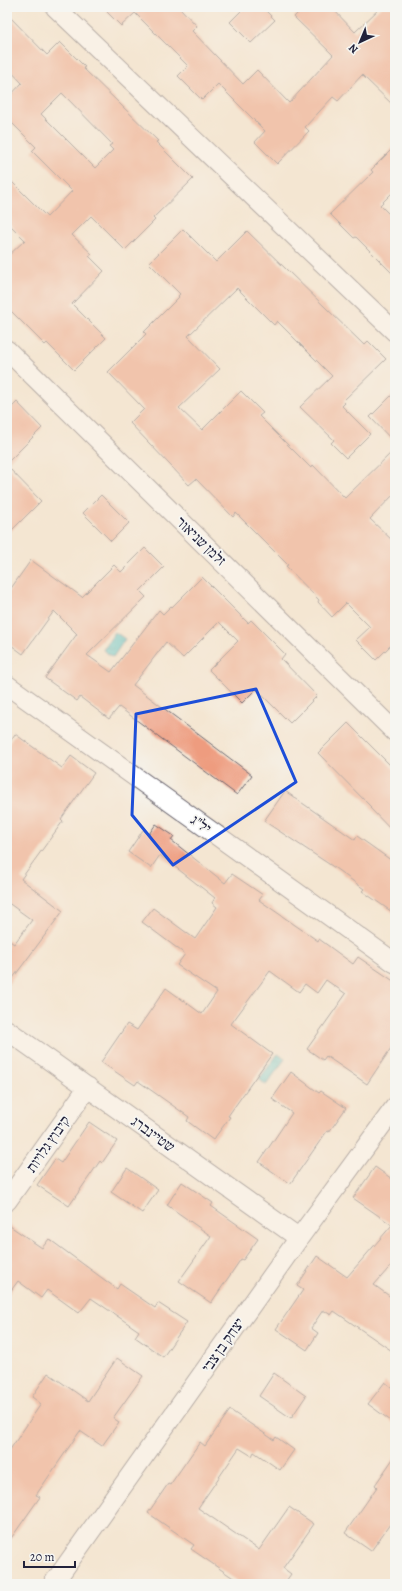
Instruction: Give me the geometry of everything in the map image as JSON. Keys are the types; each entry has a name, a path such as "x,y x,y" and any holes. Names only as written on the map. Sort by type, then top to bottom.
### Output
{"street":[{"path":"55,7 395,332"},
{"name":"זלמן שניאור","path":"7,350 395,732"},
{"name":"יל\"ג","path":"7,685 395,963"},
{"name":"שטיינברג","path":"7,1030 299,1238"},
{"name":"קיבוץ גלויות","path":"7,1201 88,1087"},
{"name":"יצחק בן צבי","path":"54,1584 299,1238 395,1107"}],"highlighted area":[{"path":"256,689 296,782 173,865 132,815 136,714"}],"water":[{"path":"115,632 125,639 113,657 103,650"},
{"path":"278,1054 285,1059 266,1085 259,1079"}],"building":[{"path":"102,7 179,7 197,26 192,31 243,84 257,70 289,103 333,55 294,17 304,7 331,7 355,32 381,7 395,7 395,107 362,75 338,101 333,97 305,127 309,131 277,164 255,142 265,131 218,84 202,100 178,76 188,66 135,13 121,26"},
{"path":"245,7 262,7 275,20 251,43 230,22"},
{"path":"7,14 47,55 60,42 85,67 83,68 158,141 156,142 193,179 153,218 155,220 125,250 91,216 72,235 92,254 89,256 104,271 72,304 106,338 74,370 47,343 45,345 7,307 7,257 25,240 7,222 7,177 47,217 72,191 32,151 36,147 7,118 7,99 22,83 7,67","holes":["62,93 112,144 109,146 113,150 95,168 41,114"]},
{"path":"395,146 395,190 380,205 395,220 395,276 356,237 354,238 330,214 373,172 371,170"},
{"path":"183,229 216,262 247,231 364,345 368,341 386,359 343,401 345,403 342,406 370,434 346,458 331,443 334,440 300,407 332,376 277,321 274,325 237,288 188,336 220,369 179,408 202,430 241,391 263,413 259,416 311,468 313,465 345,498 395,449 395,493 370,519 395,543 395,641 376,660 356,640 370,627 346,603 332,617 318,602 319,600 286,566 288,565 236,513 233,517 196,479 189,485 130,423 144,409 108,372 146,334 144,332 179,297 178,296 180,294 149,263"},
{"path":"395,392 395,443 370,417"},
{"path":"17,402 42,428 7,463 7,412"},
{"path":"7,466 41,501 7,535"},
{"path":"101,495 129,523 111,541 83,513"},
{"path":"145,548 164,567 140,591 146,597 87,655 111,672 159,610 163,614 202,577 248,623 251,620 285,654 281,659 317,696 290,723 256,689 242,703 209,670 238,641 219,622 183,658 166,642 133,685 252,775 237,795 119,707 109,719 80,697 77,701 45,678 77,634 54,611 23,654 7,642 7,594 31,560 82,597 114,565 121,572"},
{"path":"348,723 395,770 395,834 370,808 371,807 318,753"},
{"path":"15,734 62,768 71,756 94,773 61,819 63,821 21,879 63,911 7,986 7,939 14,944 32,920 7,902 7,746"},
{"path":"285,791 355,840 357,836 395,863 395,914 362,891 364,889 335,868 264,821"},
{"path":"156,824 174,836 171,840 225,883 232,874 263,895 259,900 318,941 319,939 353,964 358,957 395,982 395,1042 367,1084 326,1056 323,1060 307,1049 346,994 326,980 317,993 305,984 299,992 270,971 231,1024 272,1054 228,1116 230,1117 213,1140 187,1121 189,1117 138,1081 135,1085 101,1062 127,1024 137,1030 166,988 202,1014 217,992 177,965 185,954 142,922 153,908 195,939 217,907 212,903 215,898 160,855 151,868 128,852 143,830 149,834"},
{"path":"291,1072 319,1093 321,1091 346,1108 329,1132 327,1131 290,1184 259,1162 292,1113 272,1099"},
{"path":"89,1122 117,1141 102,1163 100,1161 69,1206 37,1185 55,1159 61,1163"},
{"path":"375,1167 395,1181 395,1261 374,1285 395,1300 395,1353 334,1311 331,1315 323,1310 311,1328 318,1333 307,1350 276,1329 303,1290 297,1286 317,1256 347,1277 392,1225 353,1198"},
{"path":"127,1168 158,1190 142,1213 111,1192"},
{"path":"182,1182 213,1203 211,1206 258,1239 243,1260 241,1259 211,1303 179,1281 211,1236 167,1205"},
{"path":"7,1224 42,1248 49,1239 117,1289 120,1284 155,1308 158,1303 187,1322 163,1357 135,1337 139,1331 91,1298 79,1313 47,1290 41,1298 18,1281 7,1296"},
{"path":"117,1358 143,1376 113,1418 119,1422 102,1446 80,1431 36,1495 40,1497 7,1544 7,1454 41,1404 32,1397 48,1373 88,1401"},
{"path":"274,1373 306,1396 291,1418 259,1396"},
{"path":"385,1382 395,1390 395,1424 368,1404"},
{"path":"230,1410 274,1440 276,1437 294,1450 280,1470 254,1452 252,1456 239,1448 198,1508 259,1550 289,1507 314,1524 283,1568 291,1574 284,1584 242,1584 191,1549 194,1545 148,1513 168,1484 170,1485 200,1442 205,1446"},
{"path":"395,1456 395,1517 371,1551 345,1533 377,1487 375,1485"}]}
